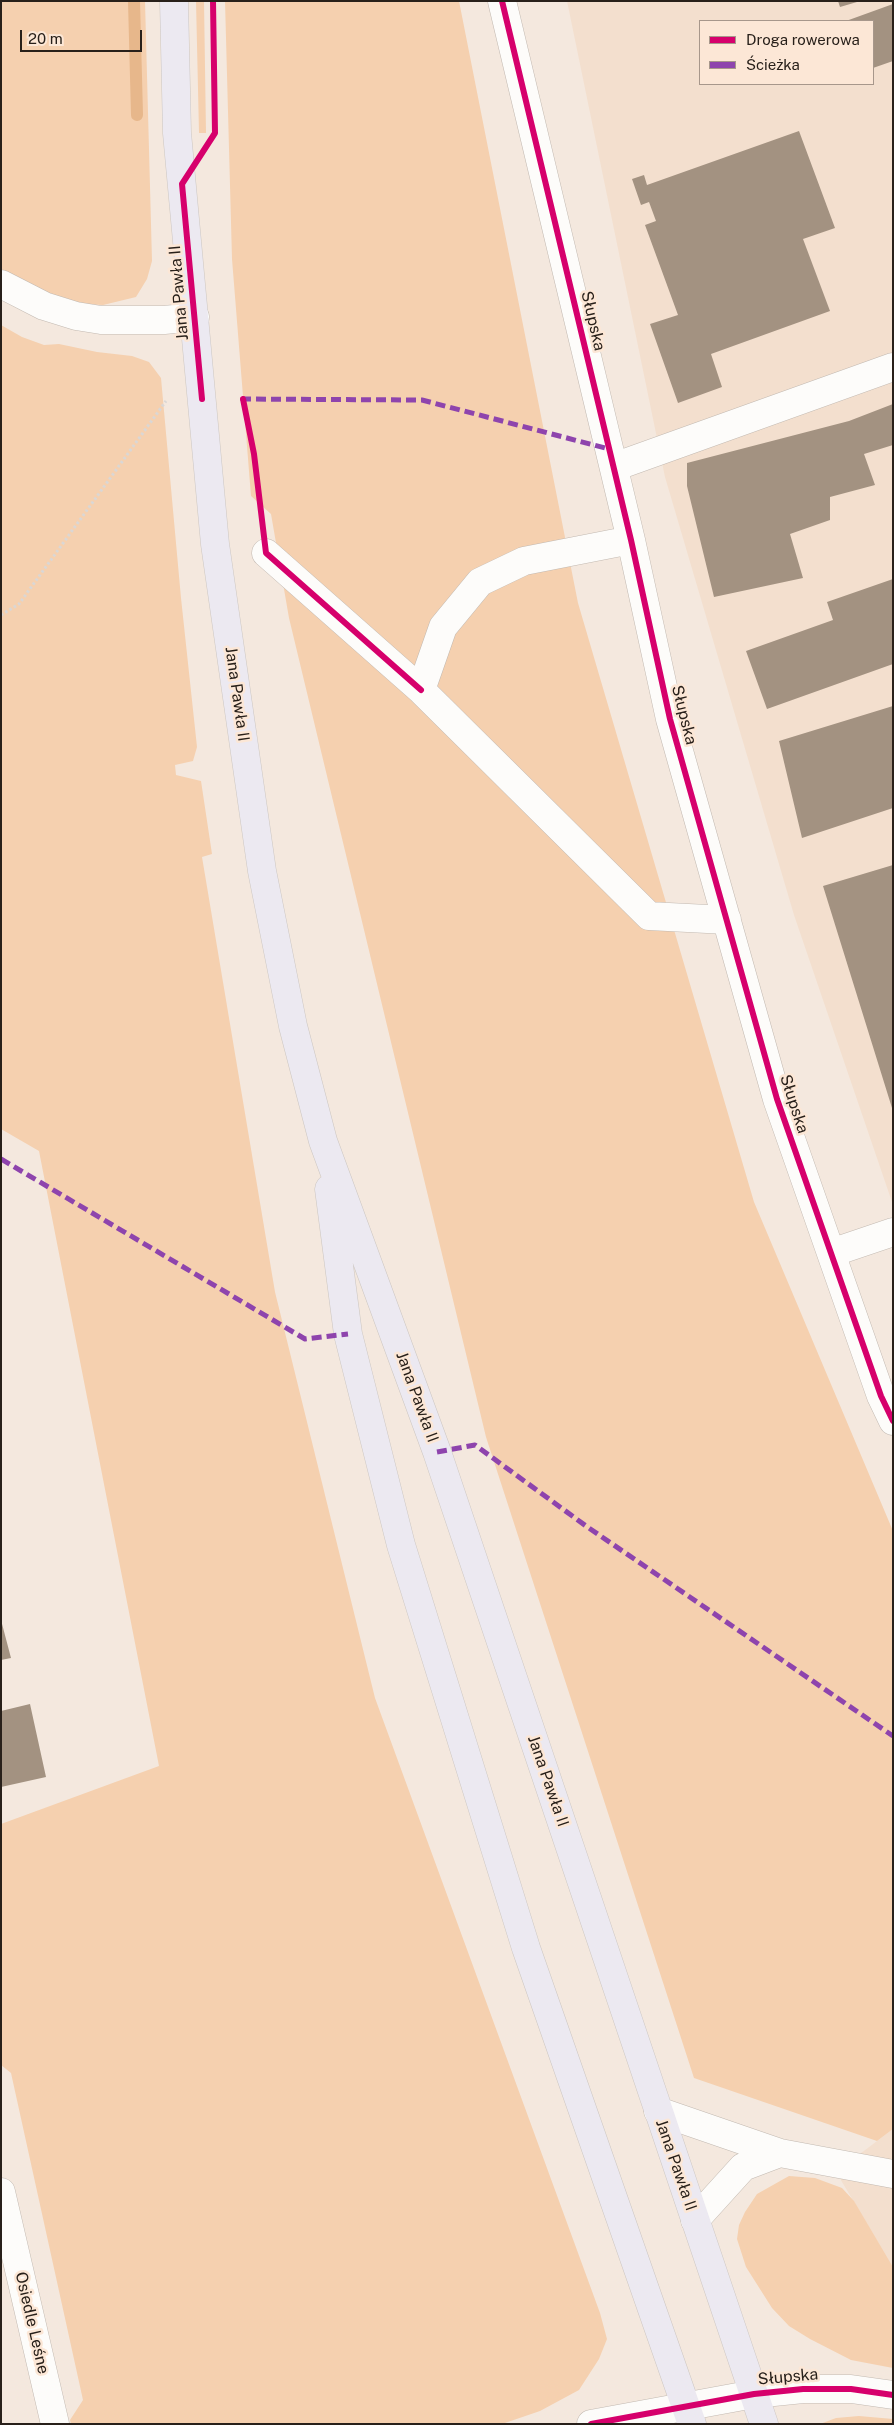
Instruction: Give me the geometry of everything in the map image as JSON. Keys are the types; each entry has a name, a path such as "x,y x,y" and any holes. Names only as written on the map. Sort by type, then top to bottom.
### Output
{"main road":[{"name":"Jana Pawła II","path":"174,1 177,133 196,317 216,544 262,871 293,1026 323,1141 437,1452 764,2424"},
{"name":"Jana Pawła II","path":"323,1141 348,1334 401,1545 526,1948 689,2416"}],"street":[{"name":"Słupska","path":"502,1 632,540 670,719 777,1099 881,1396 893,1421"},
{"path":"1,284 44,306 93,319 126,321 196,317"},
{"path":"614,467 893,367"},
{"path":"422,690 443,627 480,582 524,561 632,540"},
{"path":"266,553 422,690 649,916 726,920"},
{"path":"831,1253 893,1232"},
{"path":"658,2111 780,2153 893,2174"},
{"path":"695,2220 743,2167 780,2153"},
{"name":"Osiedle Leśne","path":"1,2192 55,2424"},
{"name":"Słupska","path":"592,2424 689,2416 754,2394 824,2387 893,2395"}],"path":[{"path":"1,615 19,604 167,400 202,399"}],"shaded area":[{"path":"1,1 145,1 152,261 147,279 136,297 103,305 83,304 52,295 1,269"},
{"path":"196,1 204,1 206,133 199,133"},
{"path":"225,1 459,1 578,603 754,1202 893,1531 893,2129 877,2141 694,2078 486,1437 289,618 271,514 251,496 232,259"},
{"path":"567,1 893,1 893,1205 794,915 665,477"},
{"path":"1,325 22,337 44,345 59,344 97,352 132,356 149,362 161,378 197,747 193,761 175,765 176,775 201,781 212,854 202,857 275,1292 375,1698 600,2313 607,2339 599,2359 579,2390 540,2411 502,2424 71,2424 70,2420 83,2400 11,2073 1,2065 1,1824 159,1766 39,1151 1,1129"},
{"path":"893,2129 893,2267 836,2172"},
{"path":"789,2176 815,2178 842,2188 854,2201 893,2267 893,2368 851,2360 789,2326 772,2308 746,2267 737,2239 739,2225 745,2212 757,2194"},
{"path":"859,2416 893,2419 893,2424 820,2424 836,2418"}],"building":[{"path":"838,1 857,1 857,2 840,7"},
{"path":"893,4 893,61 874,68 874,20 849,20"},
{"path":"799,131 835,228 803,239 830,311 711,354 722,387 678,403 650,324 678,315 645,225 656,221 649,202 641,205 632,179 644,175 647,185"},
{"path":"893,404 893,445 864,454 875,485 830,497 830,520 790,534 803,578 714,597 687,486 687,463 849,421"},
{"path":"893,579 893,664 767,709 746,651 833,620 827,602"},
{"path":"893,706 893,808 802,838 779,741"},
{"path":"893,865 893,1108 892,1108 823,886"},
{"path":"1,1620 11,1658 1,1660"},
{"path":"30,1704 46,1777 1,1787 1,1711"}],"waterway":[{"path":"134,1 137,115"}],"marked path":[{"path":"243,401 243,399 422,400 609,449"},
{"path":"1,1159 305,1339 348,1334"},
{"path":"437,1452 475,1445 586,1526 893,1736"}],"cycle path":[{"path":"202,399 182,184 215,133 213,1"},
{"path":"502,1 631,540 670,719 777,1099 881,1396 893,1421"},
{"path":"243,399 254,454 266,553 421,690"},
{"path":"591,2424 754,2394 803,2389 851,2389 893,2395"}]}
